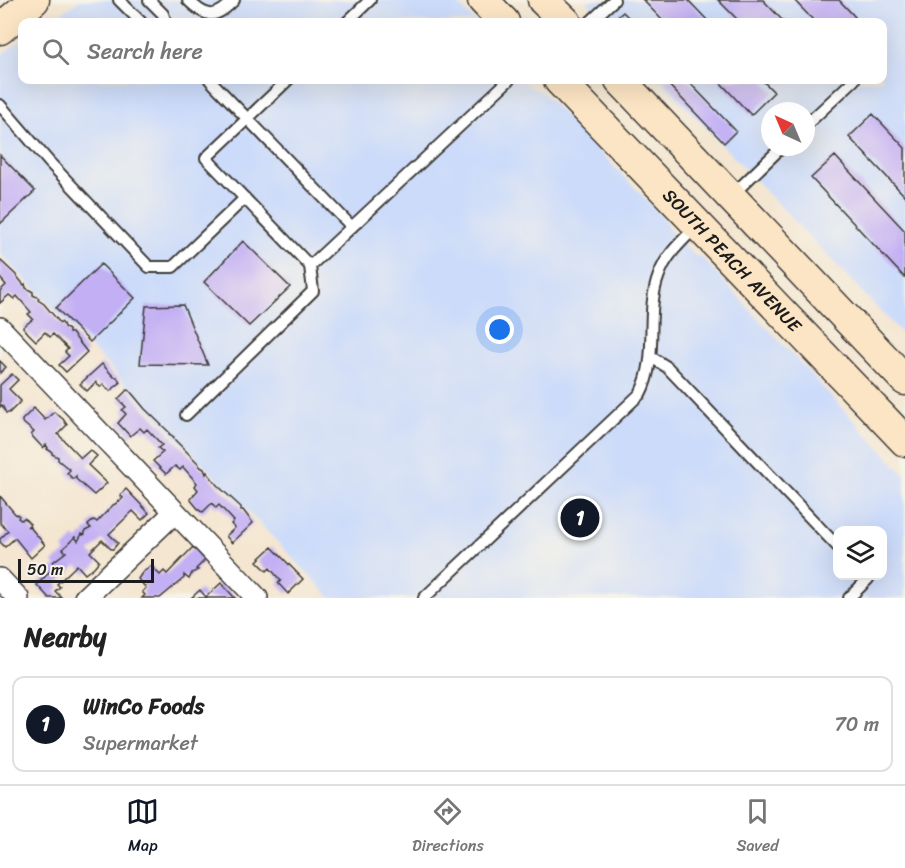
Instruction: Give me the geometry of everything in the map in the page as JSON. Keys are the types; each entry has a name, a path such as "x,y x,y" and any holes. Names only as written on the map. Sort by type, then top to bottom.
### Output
{"main road":[{"path":"0,28 34,0"},
{"path":"483,0 500,18"},
{"path":"543,0 562,18"},
{"name":"SOUTH PEACH AVENUE","path":"563,84 905,441"},
{"path":"582,84 605,98 697,193 712,201 721,201 730,196"},
{"path":"624,84 899,374"},
{"path":"698,225 715,218 728,222 832,329 899,374"}],"street":[{"path":"0,328 256,598"},
{"path":"85,598 175,512"},
{"path":"0,579 18,598"}],"lane":[{"path":"119,0 137,18"},
{"path":"149,0 164,18"},
{"path":"188,0 206,14 216,15 234,0"},
{"path":"351,18 370,0"},
{"path":"594,18 614,0"},
{"path":"214,84 352,226"},
{"path":"186,415 313,291 310,266 206,158 284,84"},
{"path":"310,266 505,84"},
{"path":"815,117 850,84"},
{"path":"0,105 49,162 149,267 173,267 244,198"},
{"path":"730,196 772,156"},
{"path":"424,598 640,394 646,381 651,357 654,293 658,275 668,256 698,225"},
{"path":"651,357 667,367 833,543"},
{"path":"849,598 867,580"}],"shaded area":[{"path":"80,0 455,0 472,18 55,18"},
{"path":"585,0 905,0 905,337 664,84 887,84 887,18 602,18"},
{"path":"18,43 18,84 526,84 542,92 666,220 668,228 694,255 702,258 905,475 905,598 331,598 0,253 0,55"}],"building":[{"path":"643,0 688,0 705,18 660,18"},
{"path":"718,0 763,0 780,18 736,18"},
{"path":"794,0 839,0 855,17 854,18 811,18"},
{"path":"623,12 629,18 616,18"},
{"path":"668,84 691,84 736,131 724,143"},
{"path":"722,84 766,84 774,92 764,102 761,102 761,105 751,115"},
{"path":"873,114 905,148 905,196 849,137"},
{"path":"0,155 35,191 0,224"},
{"path":"835,156 905,231 905,278 811,178"},
{"path":"243,241 290,287 249,326 204,282"},
{"path":"0,260 25,284 26,288 33,292 33,295 39,298 38,300 69,330 69,333 72,333 87,352 66,372 59,365 69,356 65,352 68,349 53,334 50,337 45,332 36,341 28,333 23,327 33,319 28,314 31,312 17,296 14,299 9,295 0,303 0,291 6,285 0,278"},
{"path":"101,264 135,298 90,342 56,308"},
{"path":"183,305 208,365 140,364 146,306"},
{"path":"0,361 6,367 0,373"},
{"path":"102,364 114,377 117,377 120,383 110,391 103,384 100,387 96,382 87,391 80,384"},
{"path":"12,374 18,380 9,389 21,401 9,413 6,413 2,405 0,407 0,385"},
{"path":"127,390 174,437 206,474 207,472 217,485 241,507 253,523 232,543 226,536 235,528 231,524 234,521 219,505 216,508 212,503 203,512 200,511 190,499 198,490 195,486 197,483 183,467 180,470 175,466 166,474 153,461 163,452 158,448 162,445 147,429 144,432 140,428 130,436 118,423 126,414 122,410 126,407 118,399"},
{"path":"34,408 45,420 54,412 63,419 67,425 58,434 81,458 90,450 97,456 88,465 107,483 94,495 76,479 76,476 73,479 67,473 70,470 47,449 46,445 43,448 31,435 34,432 22,422"},
{"path":"126,489 149,513 142,520 133,511 109,534 118,543 113,549 102,540 90,552 99,561 94,567 85,574 77,565 57,584 60,587 55,591 62,598 49,598 37,585 56,567 53,562 66,552 63,549 75,537 78,541 85,531 91,528 88,525 94,520 97,522 118,500 123,498 120,495"},
{"path":"0,496 19,516 18,518 21,520 24,518 30,524 27,527 29,526 45,545 31,558 15,538 5,547 0,542 8,531 0,523"},
{"path":"193,547 205,560 189,579 184,575 184,578 160,598 142,598 145,595 142,592 146,588 138,579 142,573 151,566 160,575 164,571 167,574"},
{"path":"272,547 303,579 288,594 278,583 281,581 270,568 267,571 257,561"},
{"path":"221,583 235,598 191,598 200,590 206,597"}],"place":[{"name":"WinCo Foods","path":"580,518"}]}
